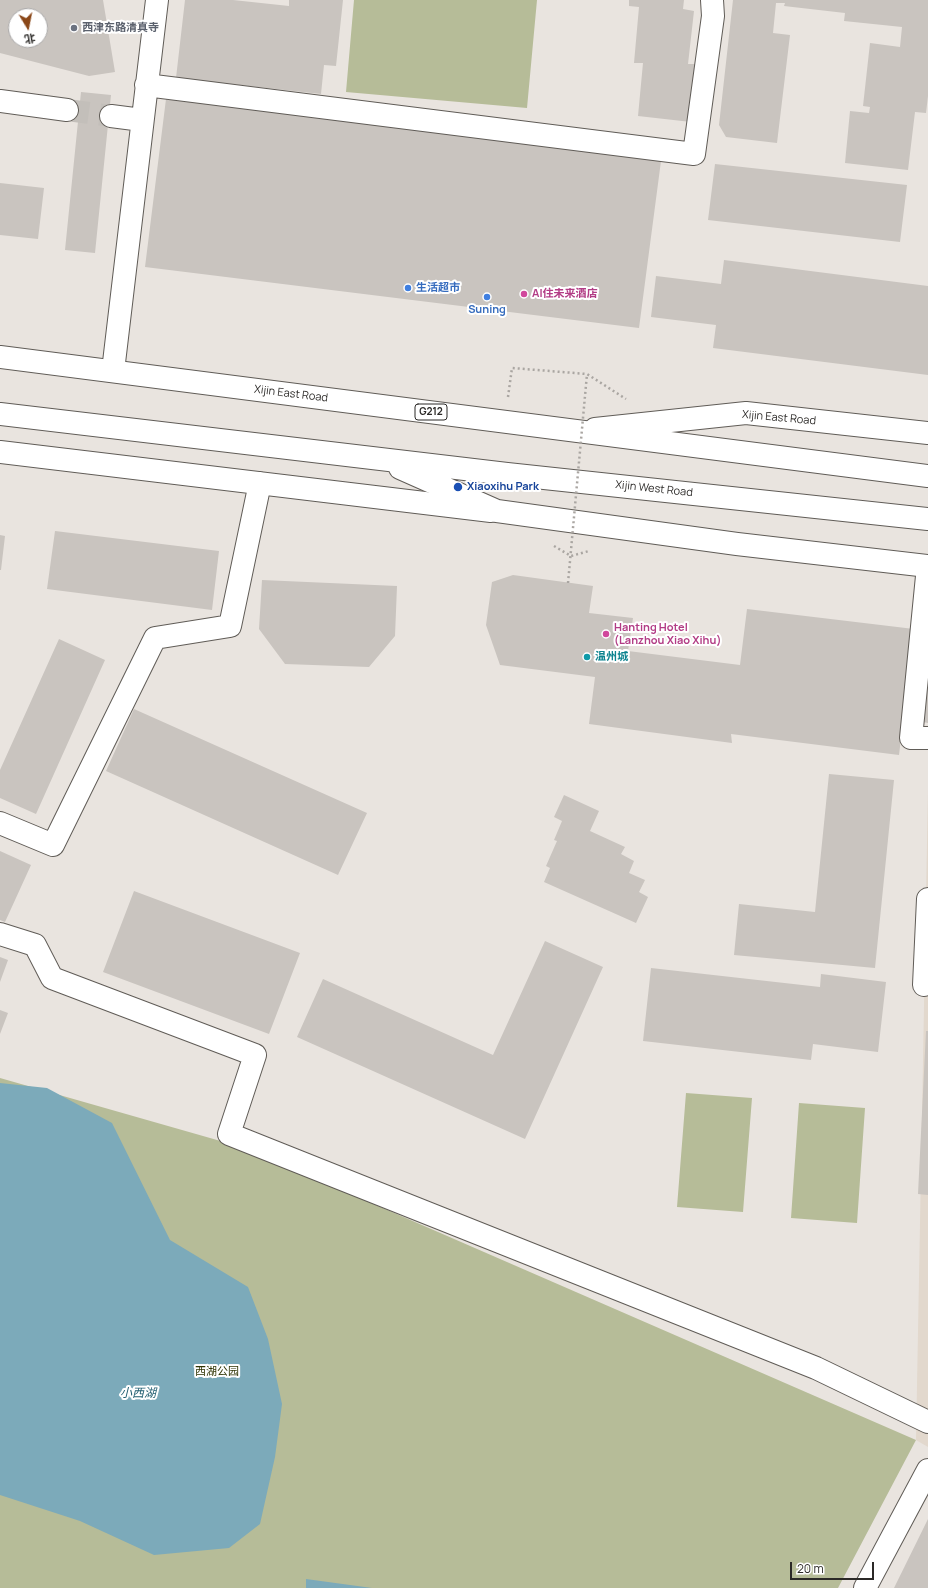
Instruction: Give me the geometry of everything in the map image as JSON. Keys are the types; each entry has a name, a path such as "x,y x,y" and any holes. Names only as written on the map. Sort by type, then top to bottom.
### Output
{"main road":[{"path":"113,371 157,0"},
{"path":"146,85 694,154 713,16 712,0"},
{"path":"0,101 67,110"},
{"path":"111,116 142,120"},
{"name":"Xijin East Road","path":"0,357 863,468 928,475"},
{"name":"Xijin East Road","path":"582,431 746,413 928,433"},
{"path":"0,414 380,459 497,511"},
{"path":"0,452 497,511 737,544 928,566 911,738 928,738"},
{"name":"Xijin West Road","path":"380,459 928,519"},
{"path":"0,823 53,845 155,638 230,626 260,483"},
{"path":"924,985 928,900"},
{"path":"0,934 35,946 52,978 255,1055 229,1134 816,1368 928,1422"},
{"path":"865,1588 928,1470"}],"path":[{"path":"512,368 587,374 568,583"}],"shaded area":[{"path":"928,789 928,1447 916,1440"}],"green space":[{"path":"354,0 537,0 527,108 346,92"},
{"name":"西湖公园","path":"0,1078 245,1148 916,1440 838,1588 0,1588"},
{"path":"686,1093 752,1098 743,1212 677,1207"},
{"path":"799,1103 865,1108 857,1223 791,1218"}],"water":[{"name":"小西湖","path":"0,1083 47,1088 112,1123 170,1240 248,1287 268,1339 282,1404 275,1457 260,1524 229,1548 154,1555 80,1521 0,1495"},
{"path":"306,1579 372,1588 306,1588"}],"building":[{"name":"西津东路清真寺","path":"0,0 103,0 115,72 89,76 0,53"},
{"path":"185,0 233,0 289,6 289,0 343,0 336,66 324,65 321,94 176,78"},
{"path":"629,0 684,0 683,9 694,11 688,64 697,64 691,122 638,116 643,63 634,63 639,7 629,6"},
{"path":"733,0 928,0 928,96 926,113 915,112 908,170 845,163 850,111 869,113 870,107 863,106 870,43 900,47 902,27 844,21 845,13 784,6 785,3 776,3 773,33 790,35 777,143 726,137 719,125"},
{"path":"81,92 111,95 95,253 65,250"},
{"path":"166,99 661,161 639,328 145,267"},
{"path":"715,164 907,185 900,242 708,220"},
{"path":"0,183 44,188 38,239 0,235"},
{"path":"724,260 928,286 928,375 713,348 716,325 651,317 656,276 721,284"},
{"path":"55,531 219,551 212,610 47,589"},
{"path":"0,535 5,536 1,570 0,570"},
{"path":"513,575 593,586 589,613 633,618 628,651 740,665 747,609 914,629 899,755 731,734 732,743 589,724 595,677 500,665 486,625 492,582"},
{"path":"262,580 397,586 395,636 369,667 285,664 259,629"},
{"path":"59,639 105,660 36,814 0,798 0,770"},
{"path":"928,689 928,723 923,722"},
{"path":"134,709 367,813 338,875 106,771"},
{"path":"829,774 894,780 875,968 734,955 739,904 815,912"},
{"path":"564,795 599,811 590,831 625,847 621,854 634,861 629,873 645,880 639,892 648,897 636,923 544,882 550,868 546,866 557,841 554,840 562,821 554,817"},
{"path":"0,851 31,865 5,922 0,920"},
{"path":"134,891 300,953 269,1034 103,972"},
{"path":"545,941 603,967 525,1139 297,1037 323,979 493,1055"},
{"path":"0,957 8,960 0,982"},
{"path":"651,968 820,987 821,974 886,982 878,1052 813,1044 811,1060 643,1041"},
{"path":"0,1010 8,1013 0,1034"},
{"path":"926,1031 928,1031 928,1195 918,1194"},
{"path":"928,1519 928,1588 894,1588"}],"tunnel":[{"path":"67,110 111,116"}],"place":[{"name":"西津东路清真寺","path":"74,28"},
{"name":"生活超市","path":"408,288"},
{"name":"AI住未来酒店","path":"524,294"},
{"name":"Suning","path":"487,297"},
{"name":"Xiaoxihu Park","path":"458,487"},
{"name":"Hanting Hotel (Lanzhou Xiao Xihu)","path":"606,634"},
{"name":"温州城","path":"587,657"}]}
